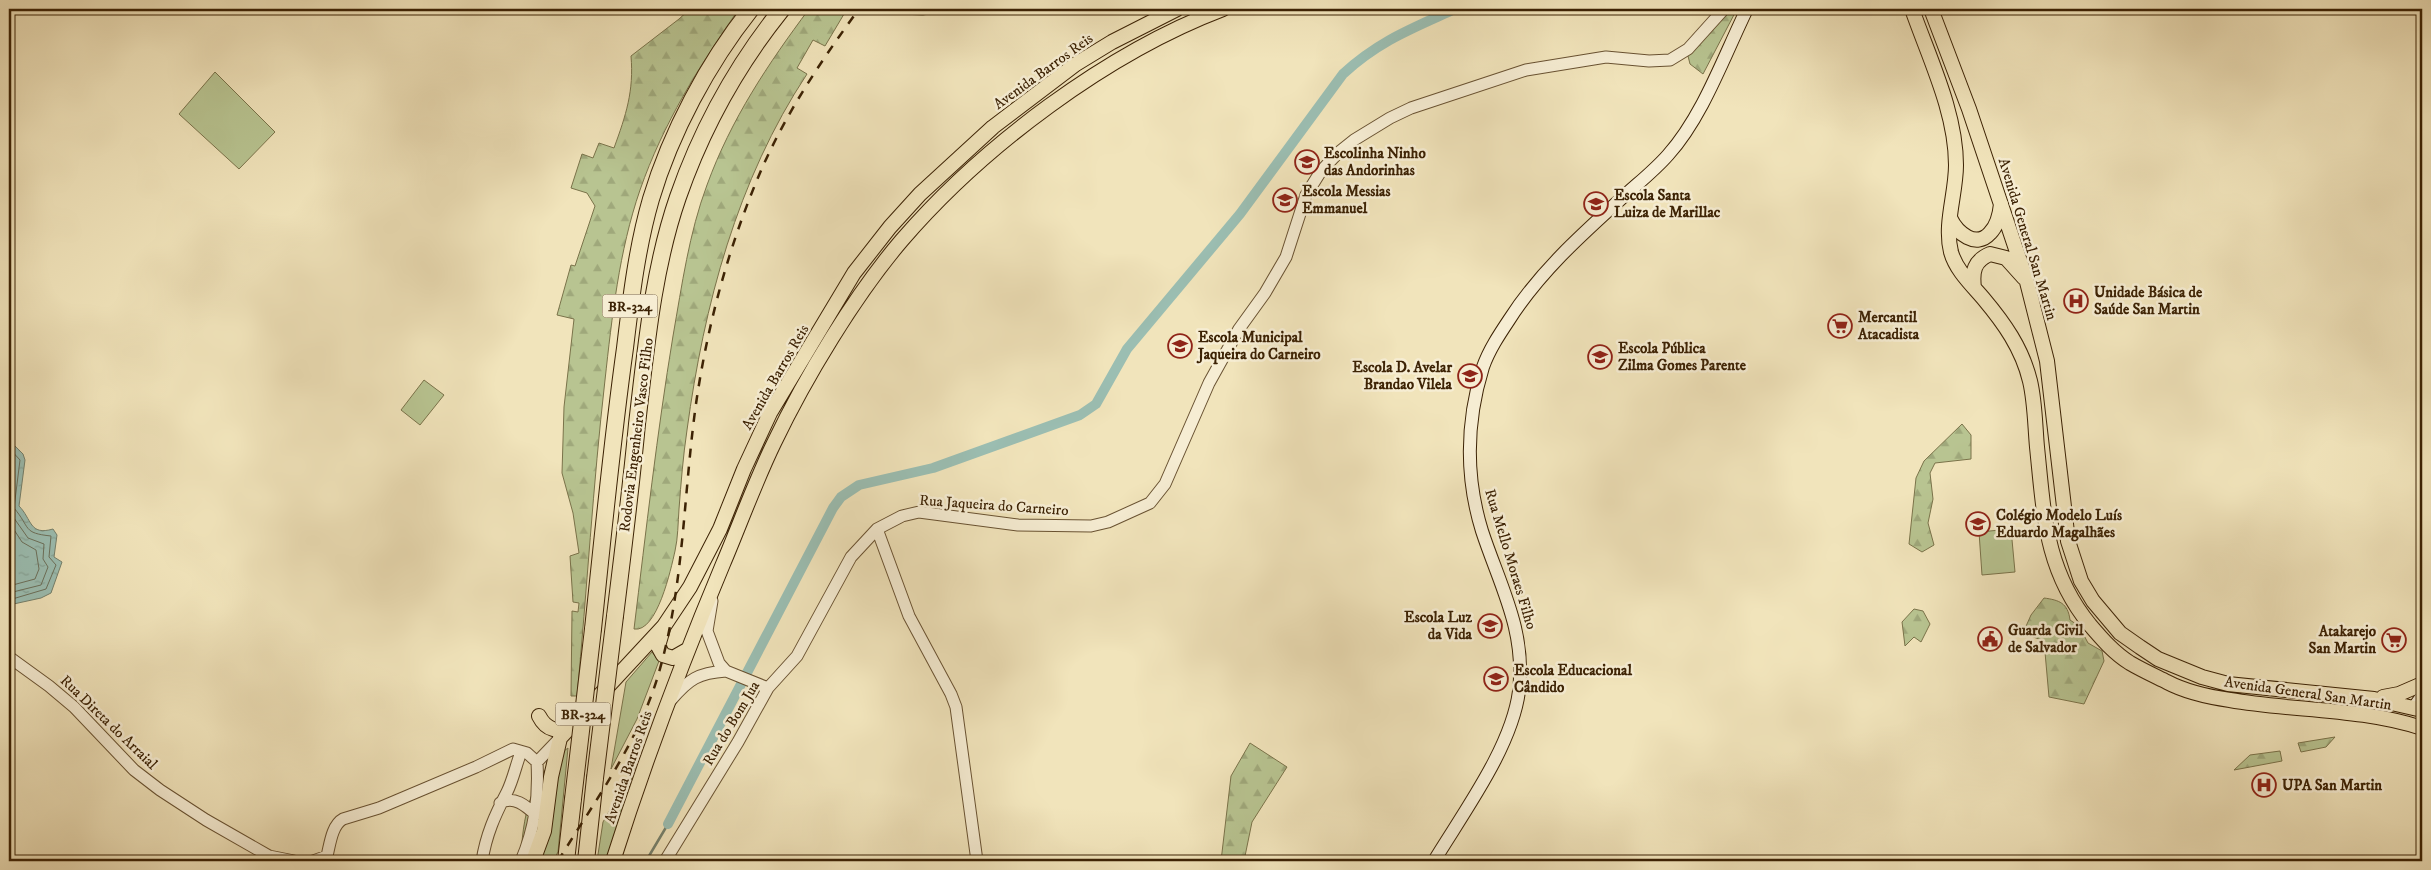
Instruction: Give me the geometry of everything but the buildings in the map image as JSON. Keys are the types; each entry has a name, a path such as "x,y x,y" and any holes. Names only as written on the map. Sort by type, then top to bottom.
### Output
{"highway":[{"name":"Rodovia Engenheiro Vasco Filho","path":"566,861 631,298 651,199 667,156 702,83 751,9"},
{"name":"Rodovia Engenheiro Vasco Filho","path":"586,861 645,352 663,250 678,198 711,118 757,41 782,9"}],"main road":[{"name":"Avenida Barros Reis","path":"560,738 664,626 704,563 770,413 854,273 890,227 950,165 1040,91 1076,64 1112,42 1177,9"},
{"name":"Avenida Barros Reis","path":"613,861 643,766 687,650 774,443 804,388 862,293 902,241 956,184 1051,105 1087,79 1147,43 1223,9"},
{"name":"Rua Mello Moraes Filho","path":"1434,861 1496,756 1512,718 1518,694 1520,650 1514,617 1480,522 1469,466 1471,413 1485,364 1501,332 1528,290 1554,261 1654,170 1679,142 1699,109 1747,9"},
{"name":"Avenida General San Martin","path":"1912,9 1949,116 1954,140 1956,165 1950,218 1951,250 1958,269 2014,338 2023,358 2030,382 2045,519 2053,558 2060,578 2071,599 2102,639 2130,663 2170,684 2196,693 2263,706 2375,717 2422,728"},
{"name":"Avenida General San Martin","path":"1931,9 1944,39 2002,204 2027,282 2047,361 2068,541 2081,582 2105,617 2120,633 2158,659 2202,677 2228,684 2420,704"},
{"path":"1950,218 1955,229 1962,235 1970,238 1982,238 1990,234 1995,226 2002,204"},
{"path":"1974,288 1972,272 1975,265 1979,259 1990,254 2006,258 2027,282"},
{"path":"664,626 659,641 659,651 667,657 673,658 687,650"},
{"path":"2374,699 2399,694 2422,684"},
{"path":"2375,717 2420,704"},
{"path":"539,716 547,728 556,730 565,730 575,723"},
{"path":"533,861 544,831 551,777 560,738"}],"street":[{"name":"Rua Jaqueira do Carneiro","path":"876,529 902,516 919,512 1018,526 1091,526 1108,522 1150,503 1165,484 1206,391 1230,345 1265,293 1286,256 1302,205 1312,184 1339,152 1376,126 1411,108 1526,70 1606,57 1649,61 1670,60 1688,49 1724,9"},
{"path":"876,529 909,616 956,707 977,861"},
{"name":"Rua do Bom Jua","path":"665,861 738,742 768,688 797,656 852,557 876,529"},
{"path":"715,582 707,631 715,654 731,673 768,688"},
{"name":"Rua Direta do Arraial","path":"9,657 74,707 134,770 160,790 206,820 269,856 294,861"},
{"path":"666,707 683,687 699,675 731,673"},
{"path":"520,861 530,839 536,815 537,762 560,738"},
{"path":"313,861 327,856 335,827 338,821 343,818 388,804 517,750 527,753 537,762"},
{"path":"482,861 485,841 500,803 508,791 517,750"},
{"path":"500,803 505,800 515,801 524,805 536,815"}],"green space":[{"path":"690,9 739,9 696,74 671,119 640,190 627,237 614,308 605,380 577,696 571,696 572,611 578,612 579,603 573,602 570,556 579,553 573,513 562,473 564,407 574,319 557,315 571,265 575,266 595,206 587,193 571,188 582,154 593,158 599,143 614,148 628,103 632,69 631,56"},
{"path":"809,9 847,9 825,46 813,40 797,68 807,74 782,115 761,157 727,245 714,290 694,383 684,450 676,546 673,560 662,598 656,611 650,621 642,628 634,629 667,372 683,278 695,222 707,185 727,137 765,71"},
{"path":"886,9 956,9 923,15 880,13"},
{"path":"1730,9 1737,9 1703,74 1690,64 1688,56"},
{"path":"215,72 275,132 239,169 179,114"},
{"path":"424,380 444,395 420,425 401,410"},
{"path":"1962,424 1971,435 1971,459 1935,463 1930,473 1933,499 1928,523 1934,545 1922,552 1909,544 1916,478 1924,461"},
{"path":"2011,529 2015,572 1982,575 1979,532"},
{"path":"2044,598 2062,603 2069,614 2070,620 2079,626 2088,643 2102,651 2104,661 2084,704 2049,697 2044,641 2023,633 2031,615"},
{"path":"1914,609 1923,611 1930,624 1921,642 1914,637 1905,646 1902,622"},
{"path":"652,652 659,661 637,719 611,769 626,682"},
{"path":"2335,737 2326,747 2301,752 2298,743"},
{"path":"1250,743 1287,767 1252,822 1244,861 1221,861 1231,776"},
{"path":"568,748 558,852 553,861 521,861 523,829 531,798 545,770 555,758"},
{"path":"2280,751 2282,761 2234,770 2250,755"},
{"path":"636,764 608,861 597,861 603,822"}],"water":[{"path":"9,440 23,454 25,460 19,506 35,528 45,531 53,529 57,535 54,557 62,562 51,593 41,598 9,605"}],"waterway":[{"path":"668,824 833,508 841,497 859,485 933,468 1080,415 1096,404 1127,349 1240,214 1343,74 1383,44 1455,9"},
{"path":"646,861 668,824"}],"railway":[{"path":"558,861 626,750 638,727 657,679 673,609 692,432 702,367 722,279 731,250 751,194 783,125 819,65 859,9"}],"place":[{"name":"Escolinha Ninho das Andorinhas","path":"1307,162"},
{"name":"Escola Messias Emmanuel","path":"1285,200"},
{"name":"Escola Santa Luiza de Marillac","path":"1596,204"},
{"name":"Unidade Básica de Saúde San Martin","path":"2076,301"},
{"name":"Mercantil Atacadista","path":"1840,326"},
{"name":"Escola Municipal Jaqueira do Carneiro","path":"1180,346"},
{"name":"Escola Pública Zilma Gomes Parente","path":"1600,357"},
{"name":"Escola D. Avelar Brandao Vilela","path":"1470,376"},
{"name":"Colégio Modelo Luís Eduardo Magalhães","path":"1978,524"},
{"name":"Escola Luz da Vida","path":"1490,626"},
{"name":"Guarda Civil de Salvador","path":"1990,639"},
{"name":"Atakarejo San Martin","path":"2394,640"},
{"name":"Escola Educacional Cândido","path":"1496,679"},
{"name":"UPA San Martin","path":"2264,785"}]}
